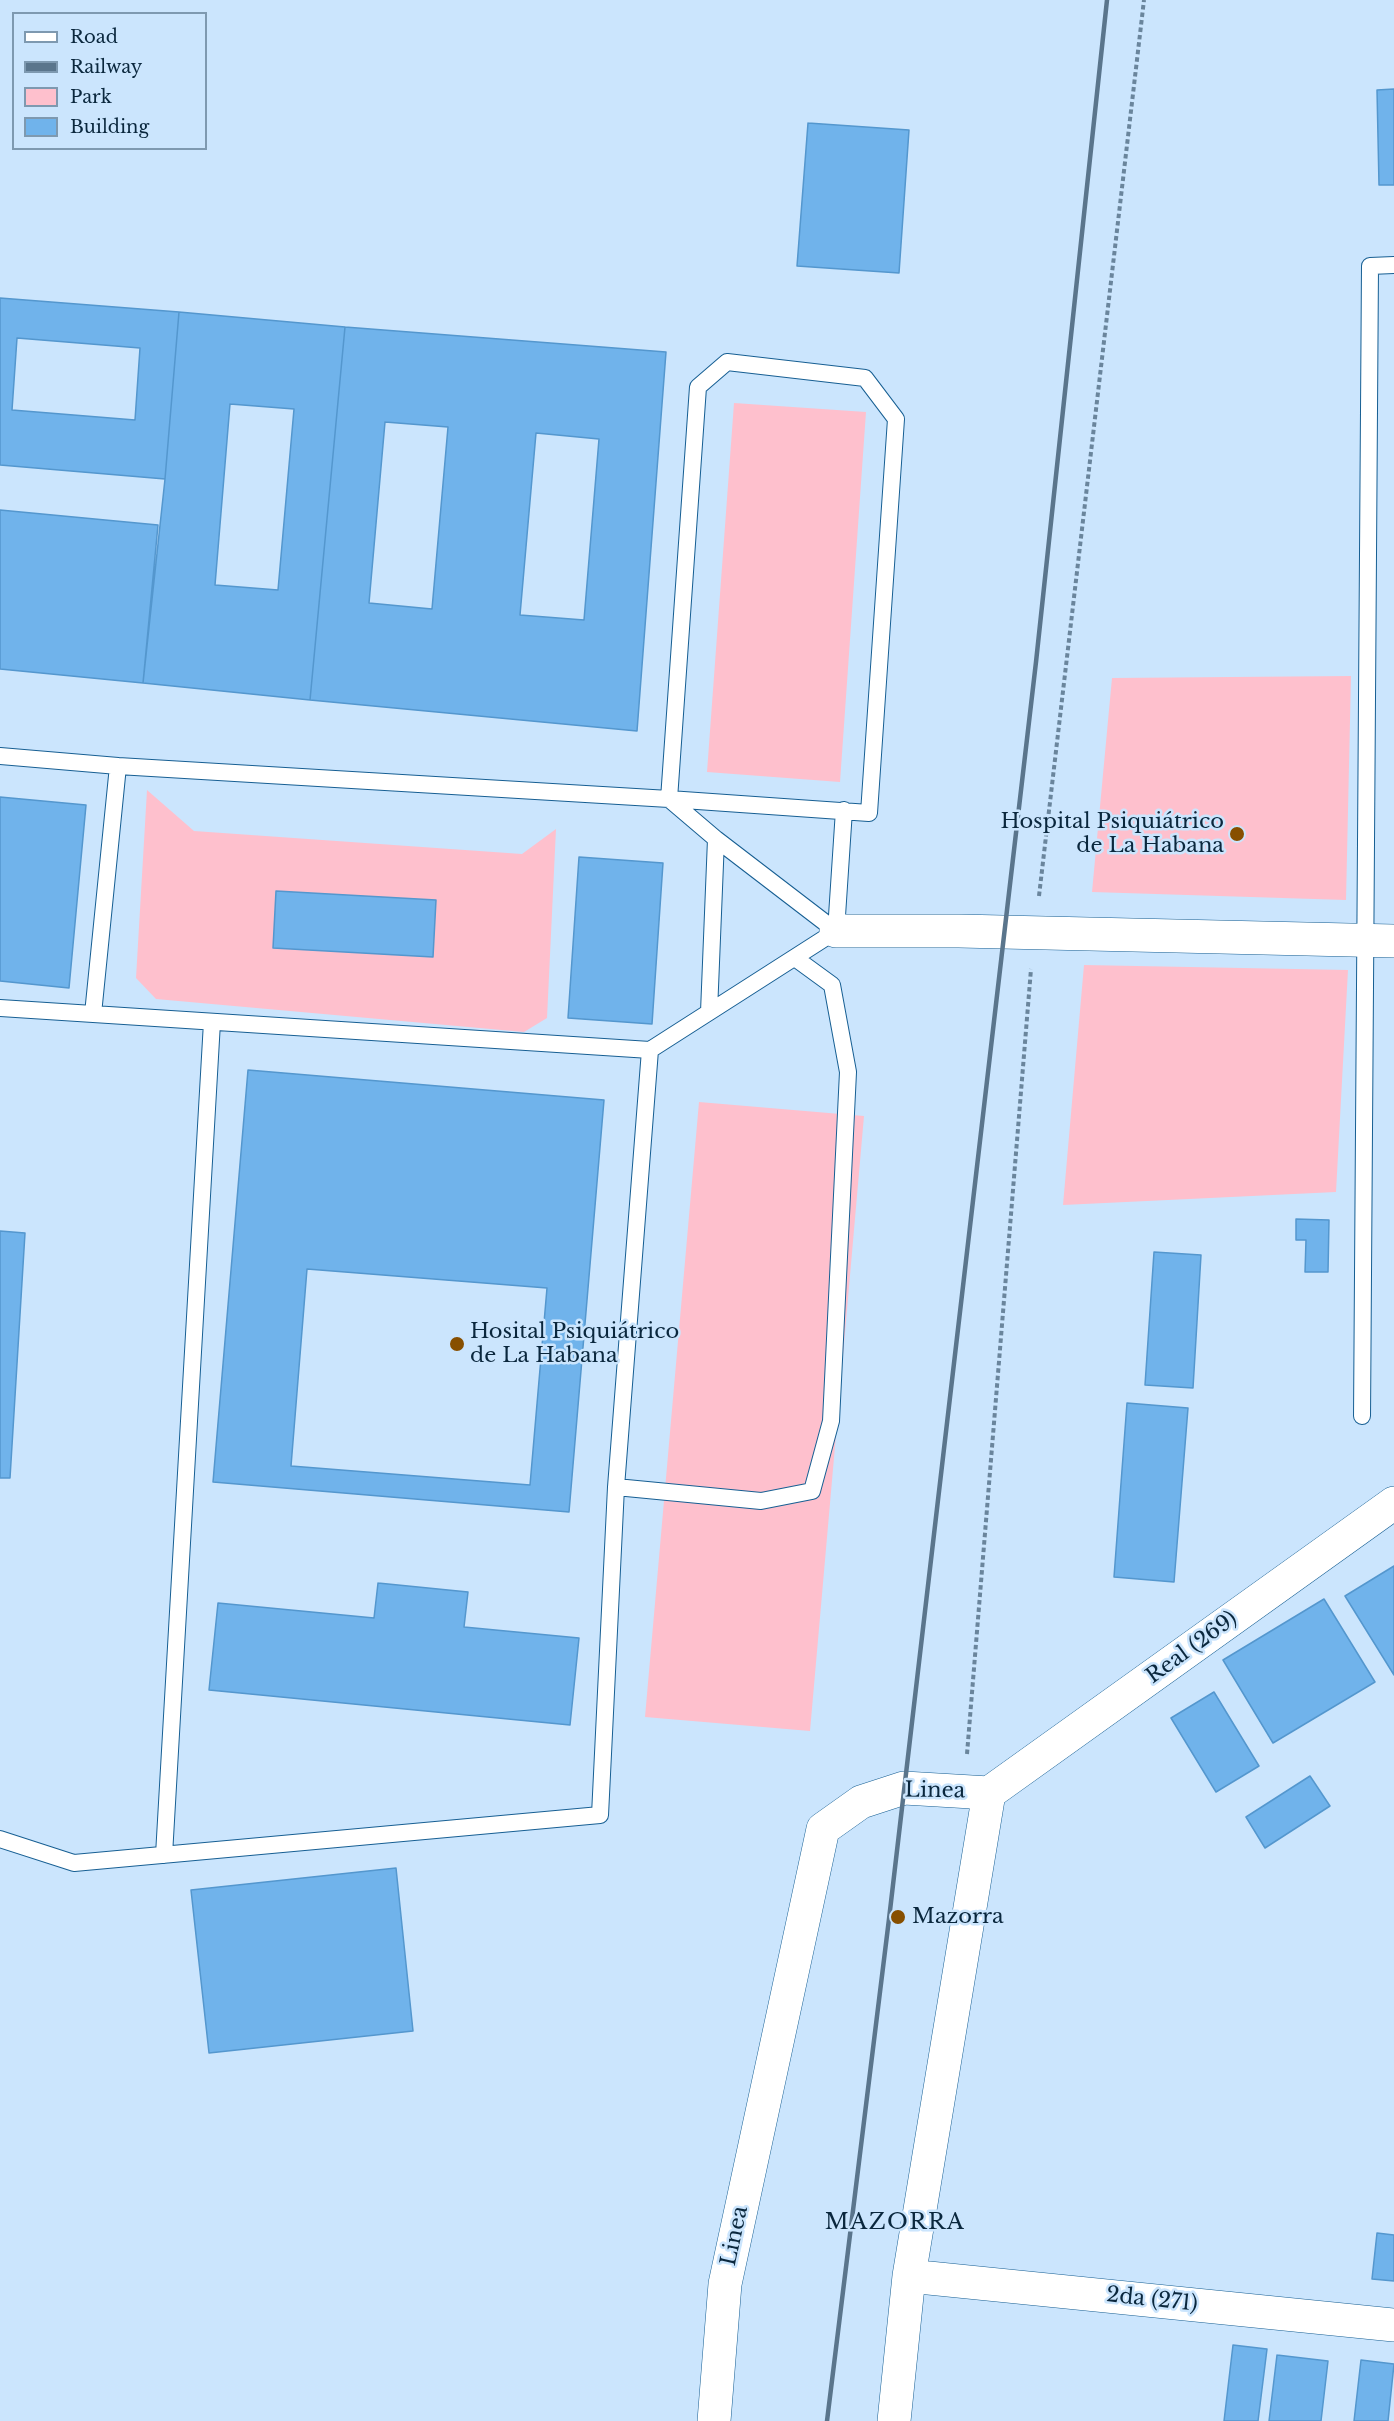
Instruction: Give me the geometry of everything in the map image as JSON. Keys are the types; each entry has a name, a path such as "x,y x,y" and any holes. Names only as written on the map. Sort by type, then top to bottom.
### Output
{"street":[{"path":"836,931 959,931 1379,940"},
{"name":"Real (269)","path":"989,1793 1394,1503"},
{"name":"Linea","path":"714,2421 724,2284 824,1828 861,1802 904,1788 989,1793 909,2276 894,2421"},
{"name":"2da (271)","path":"909,2276 1394,2325"}],"lane":[{"path":"1362,1416 1379,940 1370,266 1394,265"},
{"path":"0,756 118,766 869,813 896,419 865,378 727,362 698,387 669,799"},
{"path":"93,1014 118,766"},
{"path":"669,799 716,839 836,931"},
{"path":"836,931 844,810"},
{"path":"710,1012 716,839"},
{"path":"0,1008 650,1050 836,931"},
{"path":"616,1487 760,1501 812,1491 831,1421 848,1072 832,985 795,958"},
{"path":"165,1855 212,1022"},
{"path":"0,1839 74,1863 600,1815 616,1487 650,1050"}],"green space":[{"path":"734,403 866,412 840,782 707,772"},
{"path":"1351,676 1346,900 1092,892 1112,678"},
{"path":"147,790 194,831 522,854 556,829 547,1018 524,1032 156,999 136,978"},
{"path":"1084,965 1348,970 1336,1192 1063,1205"},
{"path":"699,1102 864,1116 810,1731 645,1717"}],"building":[{"path":"1394,89 1394,185 1379,185 1377,90"},
{"path":"808,123 909,130 899,273 797,266"},
{"path":"0,298 179,312 165,479 0,465","holes":["17,338 140,348 135,420 12,410"]},
{"path":"179,312 345,327 310,700 143,683 165,479","holes":["230,404 294,409 278,590 215,585"]},
{"path":"345,327 666,352 637,731 310,700","holes":["385,422 448,427 432,609 369,603","536,433 599,439 584,620 520,615"]},
{"path":"0,510 158,525 143,683 0,669"},
{"path":"0,797 86,805 69,988 0,981"},
{"path":"579,857 663,863 652,1024 568,1018"},
{"path":"276,891 436,900 433,957 273,948"},
{"path":"248,1070 604,1100 569,1512 213,1482","holes":["307,1269 547,1288 530,1485 291,1466"]},
{"path":"1296,1219 1329,1220 1328,1272 1305,1272 1306,1240 1296,1240"},
{"path":"0,1231 25,1233 10,1478 0,1478"},
{"path":"1154,1252 1201,1255 1193,1388 1145,1385"},
{"path":"1127,1403 1188,1408 1174,1582 1114,1577"},
{"path":"1394,1566 1394,1675 1345,1596"},
{"path":"378,1583 468,1592 464,1627 579,1638 570,1725 209,1690 218,1603 374,1618"},
{"path":"1324,1599 1375,1682 1273,1743 1223,1660"},
{"path":"1214,1692 1259,1766 1216,1792 1171,1718"},
{"path":"1310,1776 1330,1806 1265,1848 1246,1817"},
{"path":"396,1868 413,2031 209,2053 191,1890"},
{"path":"1377,2233 1394,2235 1394,2281 1372,2279"},
{"path":"1233,2345 1267,2349 1258,2421 1224,2421"},
{"path":"1277,2355 1328,2361 1321,2421 1269,2421"},
{"path":"1361,2360 1394,2364 1388,2421 1354,2421"}],"railway":[{"path":"827,2421 889,1919 1036,662 1107,0"}],"place":[{"name":"Hospital Psiquiátrico de La Habana","path":"1237,834"},
{"name":"Hosital Psiquiátrico de La Habana","path":"457,1344"},
{"name":"Mazorra","path":"898,1917"}],"district":[{"name":"MAZORRA","path":"895,2223"}]}
